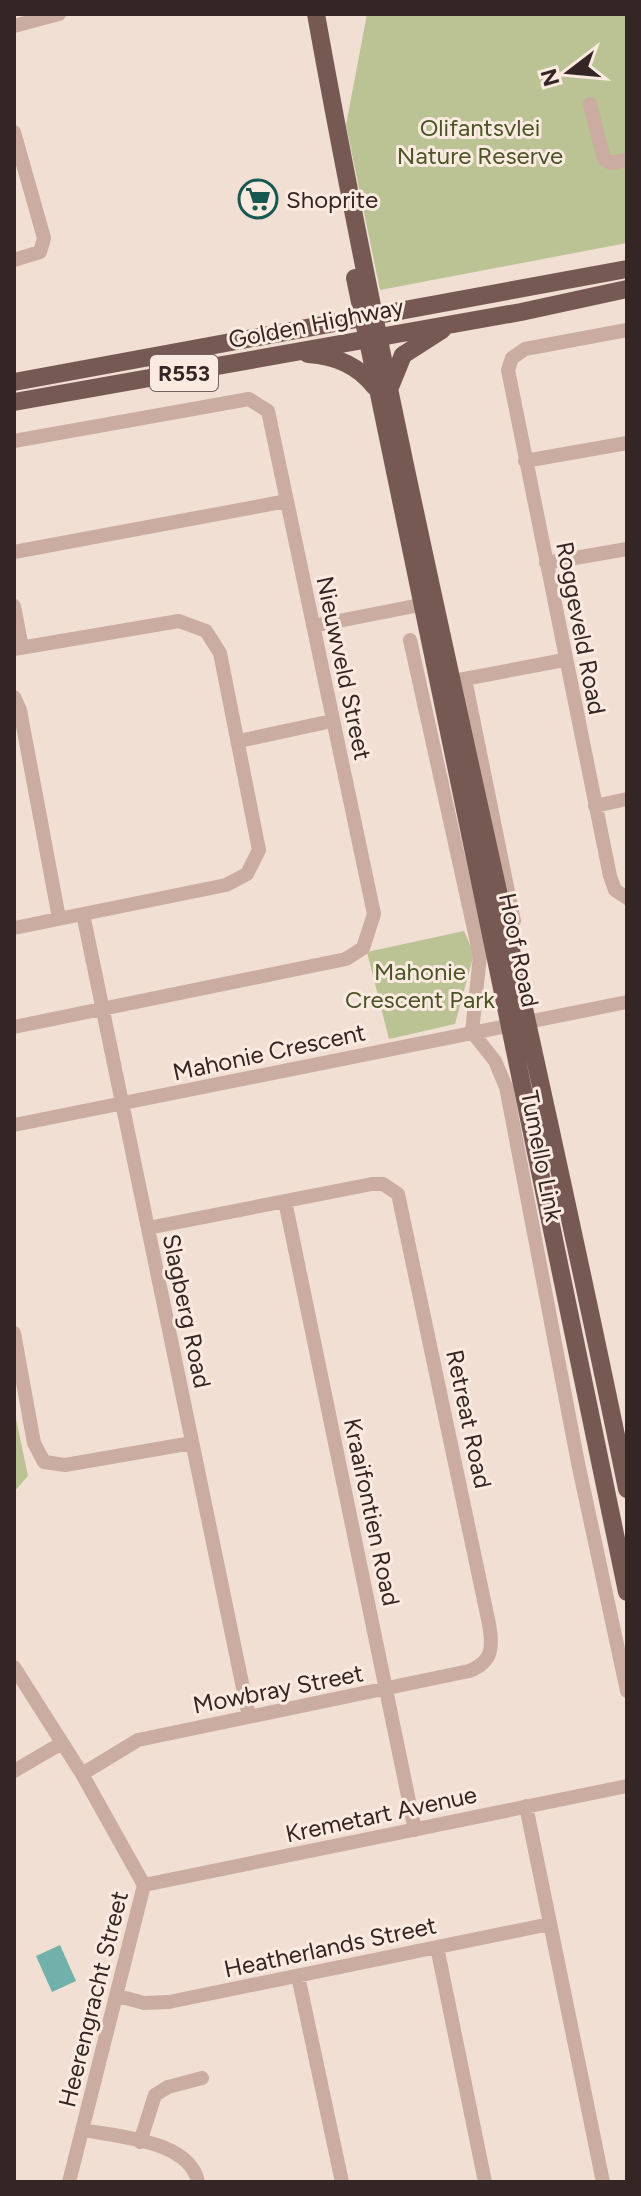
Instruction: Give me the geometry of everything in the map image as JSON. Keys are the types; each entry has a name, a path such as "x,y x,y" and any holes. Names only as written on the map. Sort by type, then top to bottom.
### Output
{"main road":[{"name":"Hoof Road","path":"316,14 341,153 342,204 384,389 427,604 451,682 529,1022 627,1489"},
{"name":"Golden Highway","path":"14,382 627,269"},
{"name":"Golden Highway","path":"14,402 627,289"},
{"path":"294,352 342,361 384,389 403,355 424,339 455,323"},
{"name":"Hoof Road","path":"451,682 510,1025 627,1592"}],"street":[{"path":"14,26 59,14"},
{"path":"590,104 604,159 611,163 627,160"},
{"path":"14,132 44,238 40,252 14,260"},
{"name":"Roggeveld Road","path":"626,898 612,884 508,380 510,363 525,349 627,330"},
{"name":"Nieuwveld Street","path":"14,441 243,400 257,402 268,411 374,914 363,948 355,955 335,962 103,1009"},
{"path":"525,461 627,443"},
{"path":"14,552 287,501"},
{"path":"546,563 627,549"},
{"path":"313,626 427,604"},
{"path":"14,606 18,648 179,621 201,627 215,640 239,741 258,842 256,862 247,874 226,885 14,928"},
{"path":"410,640 480,956 472,1032"},
{"path":"514,921 451,682 564,660"},
{"path":"14,697 20,710 37,788 59,918"},
{"path":"239,741 332,721"},
{"path":"595,806 627,799"},
{"name":"Slagberg Road","path":"83,914 249,1717"},
{"name":"Mahonie Crescent","path":"14,1125 627,1002"},
{"path":"14,1027 103,1009"},
{"name":"Tumello Link","path":"472,1032 495,1061 506,1087 578,1463 627,1691"},
{"name":"Retreat Road","path":"285,1201 372,1184 394,1190 400,1199 489,1624 491,1650 488,1659"},
{"path":"148,1228 285,1201"},
{"name":"Kraaifontien Road","path":"285,1201 415,1830"},
{"path":"14,1333 34,1443 44,1462 65,1465 192,1443"},
{"name":"Mowbray Street","path":"82,1774 138,1740 469,1671 488,1659"},
{"name":"Heerengracht Street","path":"14,1667 82,1774 144,1885 69,2182"},
{"path":"14,1771 62,1743"},
{"name":"Kremetart Avenue","path":"144,1885 526,1806 624,1791"},
{"path":"526,1806 603,2182"},
{"name":"Heatherlands Street","path":"118,1996 144,2003 169,2002 550,1924"},
{"path":"437,1947 485,2182"},
{"path":"298,1976 342,2182"},
{"path":"140,2142 155,2095 168,2087 202,2078"},
{"path":"84,2130 140,2142 180,2156 191,2166 198,2182"}],"green space":[{"name":"Olifantsvlei Nature Reserve","path":"367,14 627,14 627,243 380,290 346,125"},
{"name":"Mahonie Crescent Park","path":"464,931 474,954 455,1024 389,1039 367,952"},
{"path":"14,1409 28,1476 14,1492"}],"water":[{"path":"60,1945 76,1981 52,1992 36,1956"}],"place":[{"name":"Shoprite","path":"258,199"}]}
